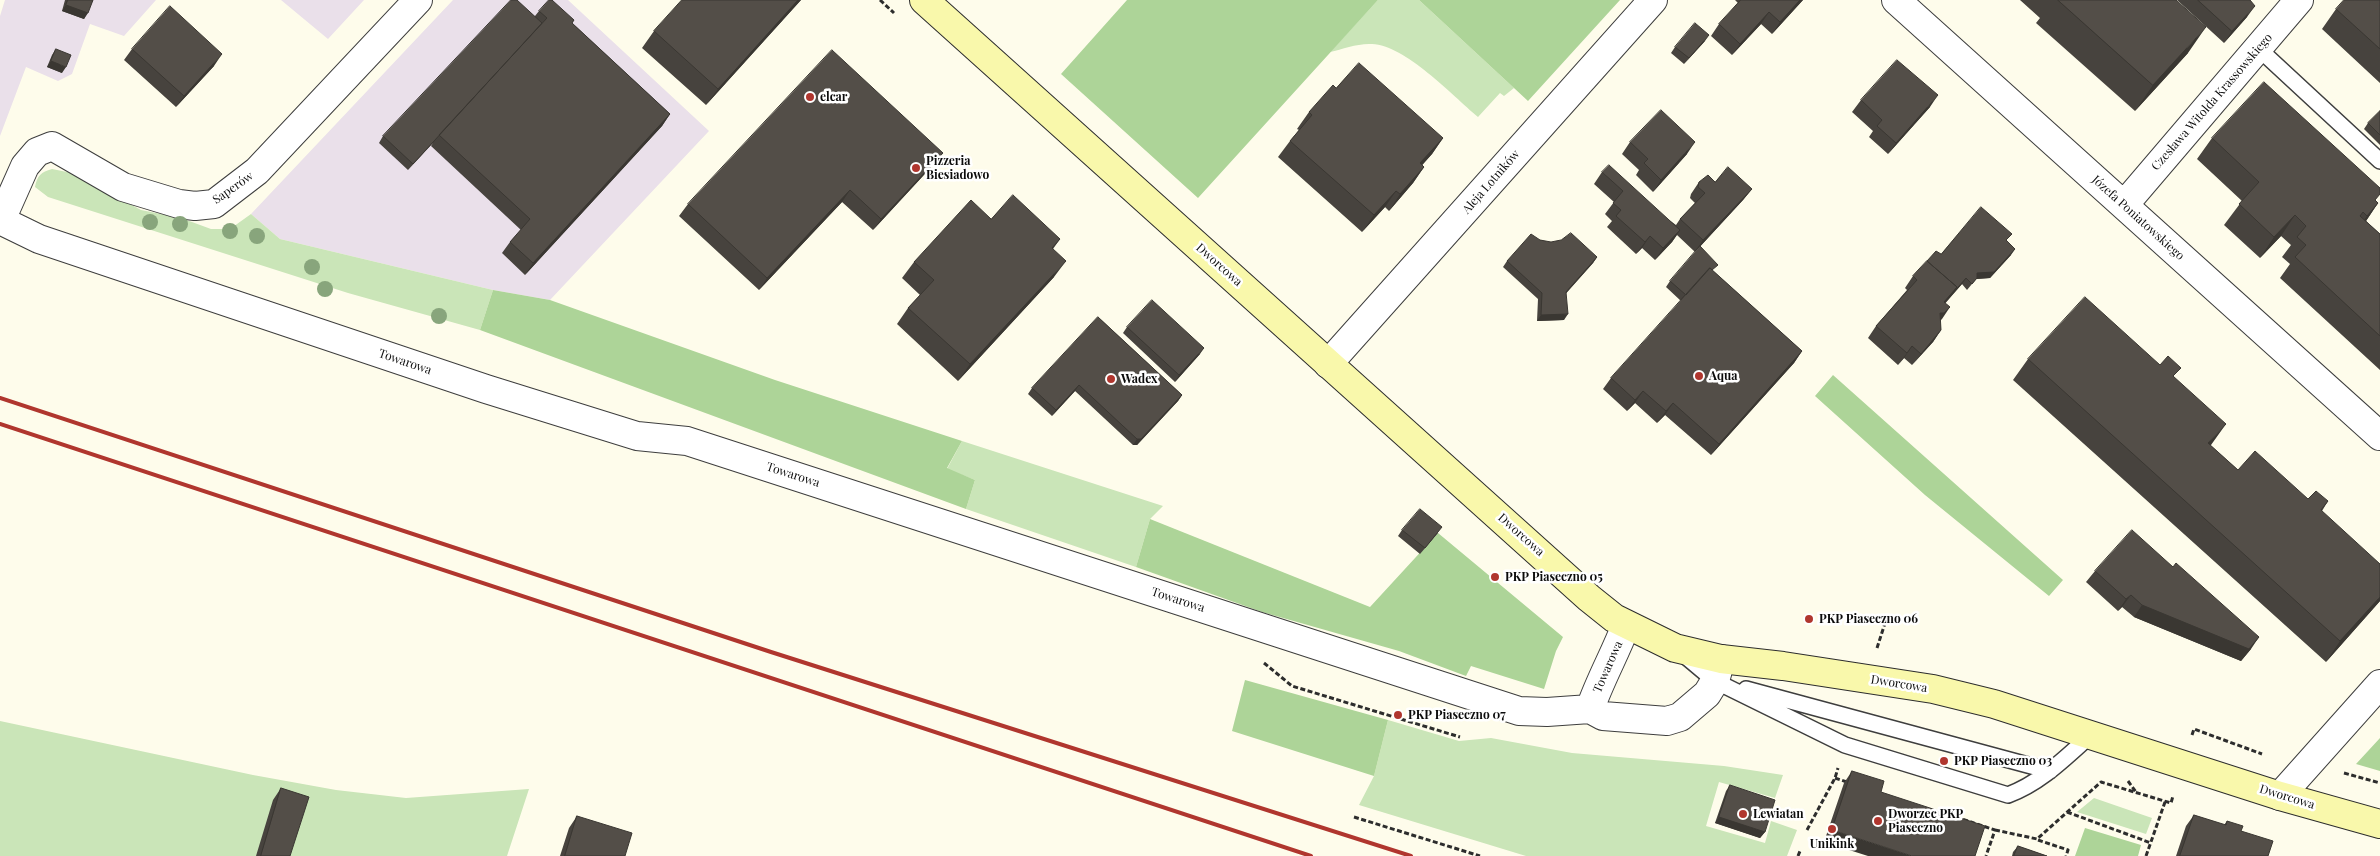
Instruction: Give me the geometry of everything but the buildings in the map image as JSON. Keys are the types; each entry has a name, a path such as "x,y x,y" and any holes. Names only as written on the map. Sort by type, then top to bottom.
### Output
{"street":[{"name":"Saperów","path":"0,220 25,166 36,152 52,146 122,187 178,204 195,206 214,204 257,171 418,0"},
{"name":"Dworcowa","path":"924,0 1589,598 1626,625 1718,670 1783,666 1933,690 1994,704 2280,796 2380,824"},
{"name":"Aleja Lotników","path":"1328,364 1653,0"},
{"name":"Józefa Poniatowskiego","path":"1896,0 2380,436"},
{"name":"Czesława Witolda Krassowskiego","path":"2124,205 2299,0"},
{"name":"Towarowa","path":"0,220 39,239 528,402 637,436 686,441 1519,711 1547,712 1590,709 1603,716 1667,721 1680,717 1707,694 1718,670"},
{"name":"Towarowa","path":"1590,709 1626,625"},
{"path":"2280,796 2380,684"}],"lane":[{"path":"2258,48 2380,161"},
{"path":"1718,670 1845,745 2008,795 2024,790 2050,771 2092,734"},
{"path":"1718,670 2050,771"}],"path":[{"path":"2190,740 2194,730 2271,758"},
{"path":"1835,778 1854,784"},
{"path":"2037,839 2101,782 2171,803 2174,792"},
{"path":"2146,856 2165,802"},
{"path":"2067,812 2151,843"},
{"path":"1948,814 1995,830 2037,839 2068,850 2066,856"},
{"path":"1354,817 1480,856"},
{"path":"1986,856 1995,830"}],"shaded area":[{"path":"5,0 156,0 124,36 90,24 72,74 58,81 26,67 0,136 0,16"},
{"path":"281,0 364,0 328,39"},
{"path":"453,0 568,0 709,131 550,300 493,290 280,239 251,214"}],"green space":[{"path":"1127,0 1378,0 1198,198 1061,74"},
{"path":"1378,0 1419,0 1514,88 1504,96 1500,93 1478,117 1442,84 1399,53 1372,44 1361,44 1330,52"},
{"path":"1419,0 1620,0 1528,101"},
{"path":"52,169 72,173 141,210 181,218 211,229 230,229 251,214 280,239 493,290 480,330 348,293 48,197 35,187 40,175"},
{"path":"493,290 550,300 775,380 962,441 947,468 975,480 966,509 480,330"},
{"path":"1833,375 2063,580 2049,596 1925,495 1815,396"},
{"path":"962,441 1163,506 1150,519 1136,567 966,509 975,480 947,469"},
{"path":"1150,519 1370,607 1438,533 1563,637 1556,651 1544,689 1471,666 1466,676 1399,651 1262,612 1136,567"},
{"path":"1245,680 1388,720 1374,776 1232,731"},
{"path":"1388,720 1459,741 1491,738 1572,753 1724,766 1783,775 1775,798 1719,782 1706,826 1765,843 1771,821 1797,830 1787,856 1526,856 1359,805 1374,776"},
{"path":"0,721 253,775 336,790 406,798 529,789 507,856 0,856"},
{"path":"2380,738 2380,771 2356,764"},
{"path":"2094,798 2152,818 2146,834 2077,812"},
{"path":"2085,828 2141,845 2138,856 2075,856"}],"railway":[{"path":"0,398 771,652 1411,856"},
{"path":"0,424 1311,856"}],"place":[{"name":"elcar","path":"810,97"},
{"name":"Pizzeria Biesiadowo","path":"916,168"},
{"name":"Aqua","path":"1699,376"},
{"name":"Wadex","path":"1111,379"},
{"name":"PKP Piaseczno 05","path":"1495,577"},
{"name":"PKP Piaseczno 06","path":"1809,619"},
{"name":"PKP Piaseczno 07","path":"1398,715"},
{"name":"PKP Piaseczno 03","path":"1944,761"},
{"name":"Lewiatan","path":"1743,814"},
{"name":"Dworzec PKP Piaseczno","path":"1878,821"},
{"name":"Unikink","path":"1832,829"}]}
